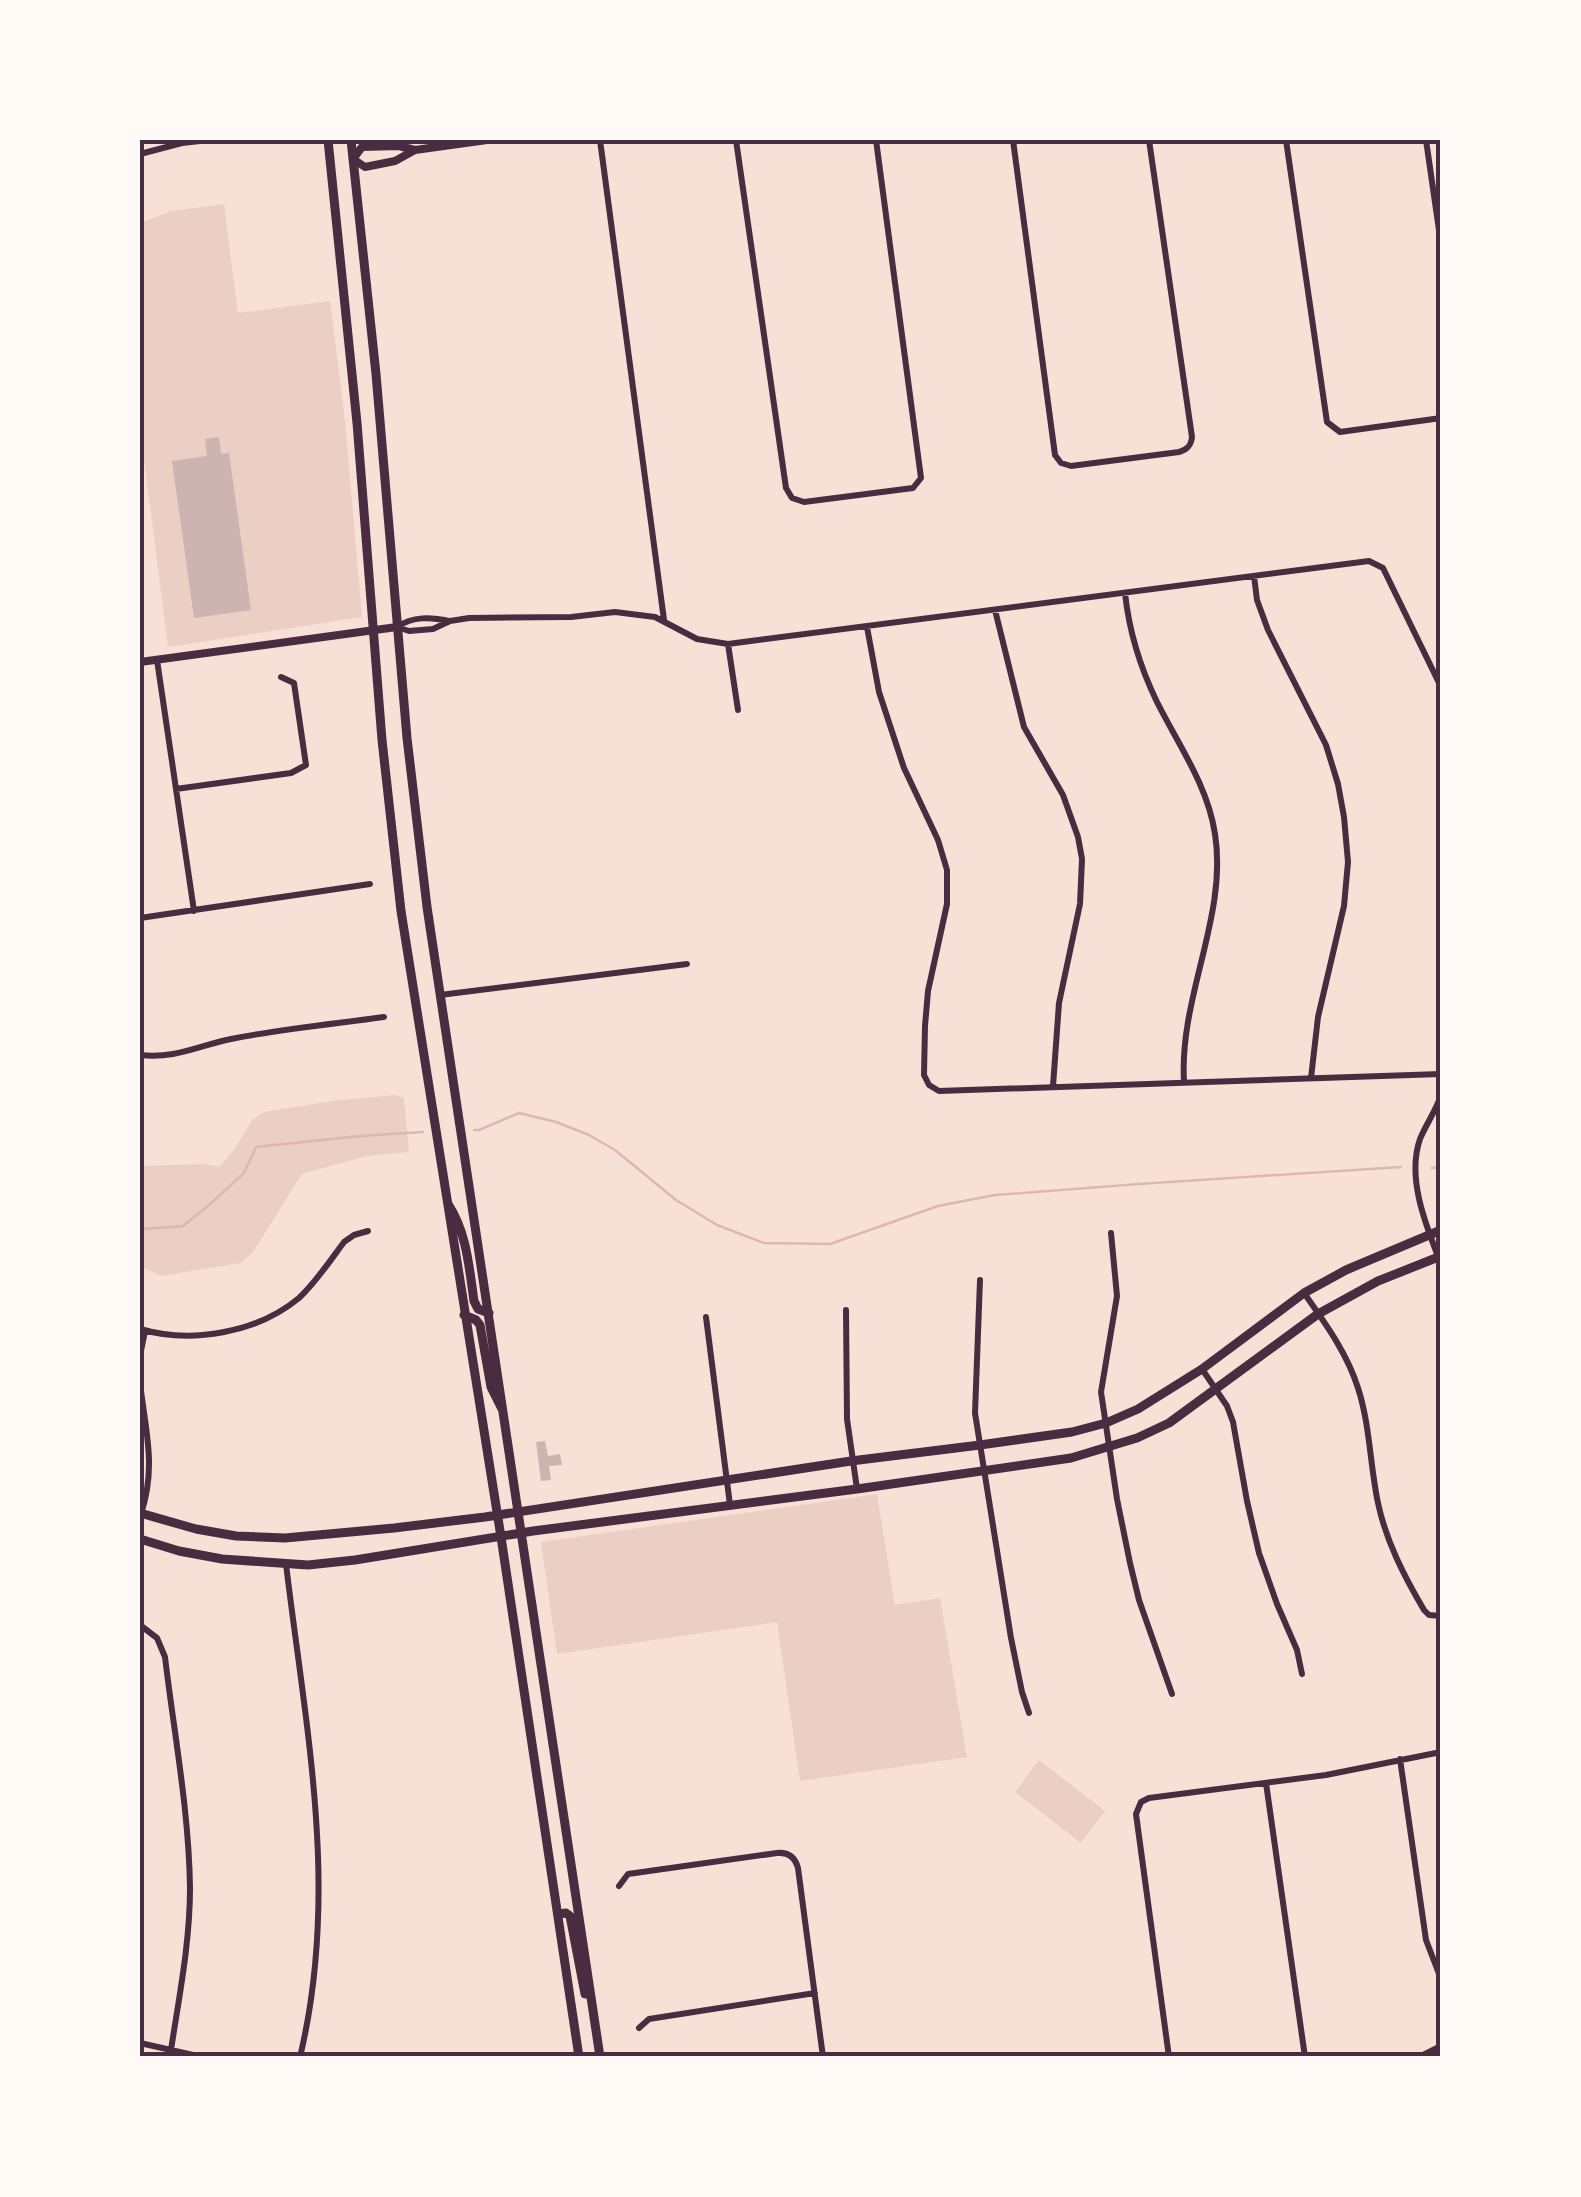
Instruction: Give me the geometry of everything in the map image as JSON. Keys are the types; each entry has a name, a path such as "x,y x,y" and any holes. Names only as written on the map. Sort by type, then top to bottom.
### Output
{"main road":[{"path":"328,140 401,911 579,2057"},
{"path":"351,140 407,738 427,907 600,2057"},
{"path":"331,162 353,160"},
{"path":"357,424 379,420"},
{"path":"446,1201 464,1236 474,1301 478,1309 488,1312"},
{"path":"140,1514 196,1530 284,1538 497,1515 851,1460 1072,1432 1138,1409 1202,1369 1304,1294 1346,1270 1441,1230"},
{"path":"140,1539 222,1560 308,1565 1071,1458 1169,1423 1318,1314 1378,1281 1440,1259"},
{"path":"464,1315 480,1325 491,1387 504,1411"},
{"path":"284,1538 286,1564"},
{"path":"537,1778 557,1775"},
{"path":"558,1914 570,1916 595,2025"}],"street":[{"path":"140,154 209,140"},
{"path":"415,150 396,161 364,166 353,160 362,147 399,146 415,150 487,140"},
{"path":"600,140 664,620"},
{"path":"736,140 788,494 804,502 913,488 922,473 876,140"},
{"path":"1013,140 1054,450 1061,463 1071,466 1179,452 1188,447 1192,437 1149,140"},
{"path":"1286,140 1326,422 1340,432 1441,418"},
{"path":"1426,140 1441,244"},
{"path":"140,662 397,627 406,620 432,617 450,621 615,612 664,620 697,639 728,644 1369,561 1379,564 1441,687"},
{"path":"1254,576 1257,600 1268,630 1326,744 1344,817 1348,862 1344,906 1318,1017 1311,1078"},
{"path":"1125,593 1128,623 1154,696 1204,792 1215,833 1217,876 1188,1010 1182,1061 1184,1081"},
{"path":"994,610 1024,727 1063,795 1082,860 1080,904 1059,1003 1054,1086"},
{"path":"867,627 878,692 904,768 938,840 947,870 947,904 928,990 924,1075 929,1085 938,1091 1441,1074"},
{"path":"728,644 738,710"},
{"path":"156,660 194,911"},
{"path":"176,790 290,772 306,765 295,685 281,677"},
{"path":"140,918 370,884"},
{"path":"440,995 687,964"},
{"path":"140,1055 190,1052 236,1038 384,1016"},
{"path":"1440,1259 1428,1235 1419,1193 1417,1155 1420,1139 1441,1096"},
{"path":"140,1356 142,1330 191,1336 228,1330 276,1313 299,1297 344,1242 368,1231"},
{"path":"1111,1233 1118,1296 1101,1392 1140,1600 1172,1694"},
{"path":"980,1280 974,1399 1011,1638 1029,1713"},
{"path":"1304,1294 1342,1350 1359,1390 1378,1506 1391,1548 1424,1610 1429,1615 1441,1616"},
{"path":"846,1310 845,1391 856,1489"},
{"path":"706,1317 730,1505"},
{"path":"1202,1369 1233,1422 1259,1553 1297,1650 1302,1674"},
{"path":"140,1382 150,1475 140,1514"},
{"path":"286,1564 313,1767 319,1845 316,1946 300,2057"},
{"path":"140,1626 158,1638 166,1657 190,1889 170,2050"},
{"path":"1169,2057 1136,1814 1141,1802 1333,1774 1441,1752"},
{"path":"1400,1759 1426,1940 1441,1979"},
{"path":"1266,1783 1305,2057"},
{"path":"619,1886 628,1874 783,1852 793,1858 798,1868 823,2057"},
{"path":"640,2028 649,2018 814,1993"},
{"path":"140,2043 202,2057"},
{"path":"1418,2057 1441,2046"}],"shaded area":[{"path":"224,204 238,313 330,301 362,617 168,647 140,428 140,223 171,211"},
{"path":"395,1095 404,1098 409,1152 367,1156 302,1174 253,1252 240,1263 161,1276 140,1266 140,1166 219,1167 252,1120 264,1112"},
{"path":"877,1494 895,1605 940,1598 967,1757 800,1781 777,1622 557,1654 541,1542"},
{"path":"1039,1760 1105,1811 1081,1843 1015,1792"}],"building":[{"path":"219,437 221,454 229,453 251,610 194,618 172,461 207,456 205,439"},
{"path":"545,1441 548,1456 560,1454 562,1465 549,1466 551,1480 541,1481 536,1442"}],"waterway":[{"path":"474,1130 519,1113 556,1122 615,1150 676,1200 717,1225 764,1243 830,1244 938,1206 995,1195 1401,1167"},
{"path":"140,1224 144,1229 183,1226 244,1173 256,1147 423,1132"},
{"path":"1432,1168 1441,1167"}]}
